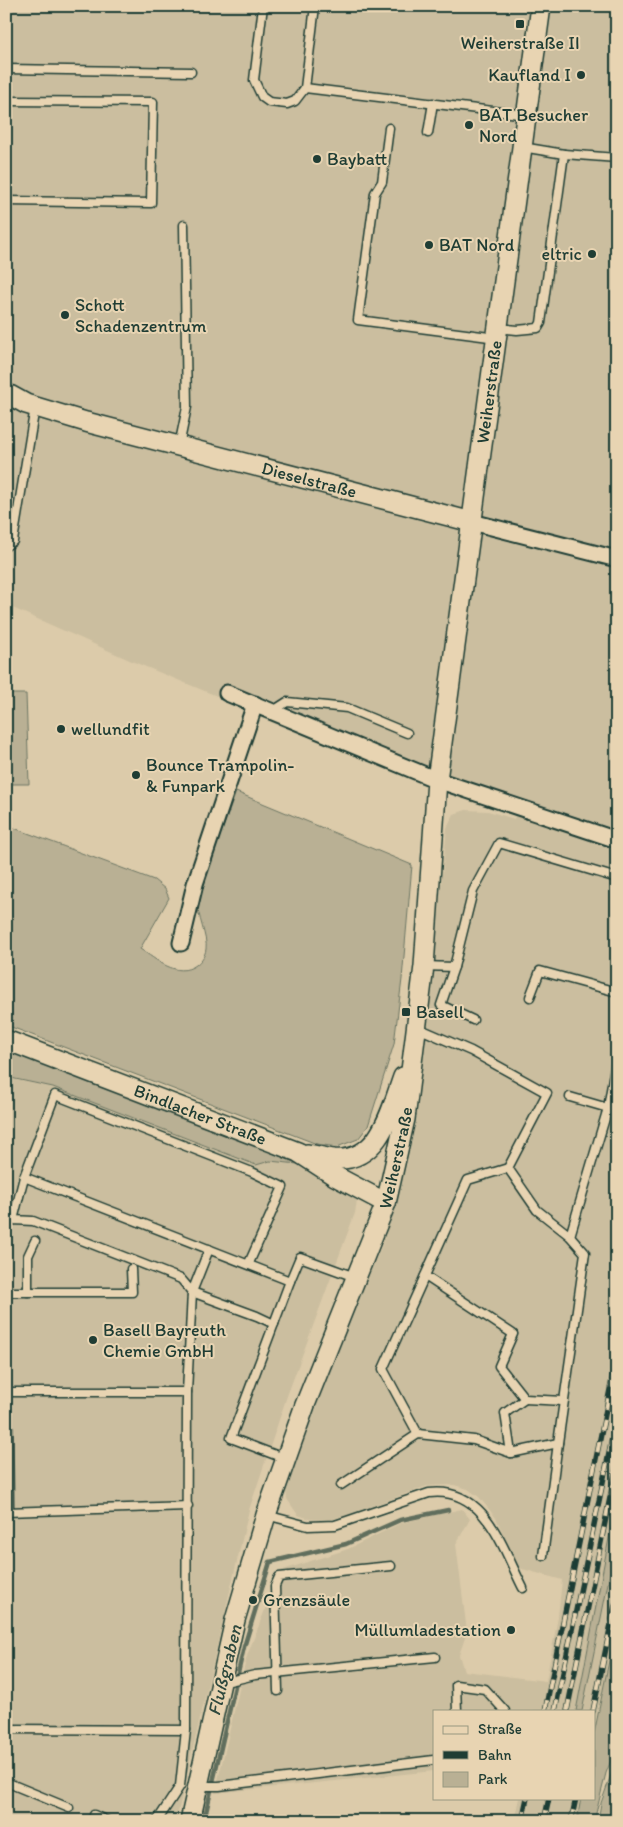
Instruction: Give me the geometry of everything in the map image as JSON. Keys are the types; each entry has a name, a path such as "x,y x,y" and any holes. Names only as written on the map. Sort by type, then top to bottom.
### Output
{"street":[{"name":"Weiherstraße","path":"190,1821 202,1786 235,1620 266,1515 305,1405 386,1203 405,1119 424,966 437,780 541,6"},
{"name":"Dieselstraße","path":"6,393 35,407 617,559"},
{"path":"227,693 437,780 617,840"},
{"path":"181,943 195,884 255,704"},
{"path":"298,1152 334,1159 345,1158 355,1156 377,1140 385,1126 417,1033"},
{"name":"Bindlacher Straße","path":"11,1042 298,1152 335,1176 386,1203"}],"lane":[{"path":"263,6 254,80 257,90 269,102 287,104 296,101 305,88 316,6"},
{"path":"6,68 191,72"},
{"path":"305,88 527,115"},
{"path":"6,101 154,102 150,202 6,201"},
{"path":"428,133 432,103"},
{"path":"389,128 382,182 375,193 358,320 498,333 538,328 541,323 564,154"},
{"path":"522,147 564,154 617,158"},
{"path":"179,446 186,407 184,225"},
{"path":"6,546 13,541 35,407"},
{"path":"272,711 287,702 347,708 407,733"},
{"path":"473,1020 441,1005 454,967 473,891 499,842 617,878"},
{"path":"424,966 454,967"},
{"path":"530,997 540,971 617,992"},
{"path":"417,1033 471,1052 547,1093 508,1168 468,1180 383,1368 418,1434"},
{"path":"570,1236 608,1108 617,1054"},
{"path":"249,1263 283,1187 252,1172 55,1095 24,1177 10,1222 33,1221 181,1279 192,1292 274,1324"},
{"path":"570,1097 608,1108"},
{"path":"508,1168 537,1210 570,1236 585,1253 543,1556"},
{"path":"24,1177 249,1263 290,1281"},
{"path":"28,1292 28,1256 35,1241"},
{"path":"156,1821 180,1786 186,1730 187,1392 192,1292 209,1249"},
{"path":"286,1459 232,1438 290,1281 300,1257 357,1278"},
{"path":"6,1292 132,1292 132,1269"},
{"path":"425,1276 513,1334 499,1366 525,1399"},
{"path":"6,1392 187,1392"},
{"path":"511,1453 505,1413 525,1399 563,1401"},
{"path":"8,1414 7,1512 188,1506"},
{"path":"341,1485 418,1434 474,1440 511,1453 558,1444"},
{"path":"266,1515 308,1526 334,1525 428,1493 442,1491 453,1493 473,1503 488,1521 523,1588"},
{"path":"278,1692 275,1586 279,1577 391,1566"},
{"path":"224,1682 276,1673 435,1657"},
{"path":"457,1710 456,1685 485,1688 504,1710"},
{"path":"6,1729 186,1730"},
{"path":"202,1786 219,1786 433,1760"},
{"path":"6,1782 69,1808"},
{"path":"94,1815 107,1821"}],"shaded area":[{"path":"6,6 617,6 617,832 500,797 256,712 134,662 6,605"},
{"path":"466,810 488,811 514,819 515,816 617,849 617,1622 596,1724 596,1710 433,1710 433,1771 215,1793 247,1656 280,1571 348,1549 401,1523 462,1509 470,1519 456,1544 467,1632 459,1655 464,1671 546,1681 558,1617 562,1580 519,1568 496,1518 479,1497 468,1489 454,1485 427,1486 348,1515 319,1520 298,1515 287,1499 286,1491 286,1481 311,1409 383,1243 407,1164 422,1070 447,828 454,814"},
{"path":"6,1078 53,1087 256,1165 270,1161 298,1164 349,1191 357,1200 355,1213 287,1396 249,1510 176,1821 6,1821"},
{"path":"519,1800 581,1800 577,1821 514,1821"}],"green space":[{"path":"6,694 26,694 29,784 6,784"},
{"path":"236,792 412,865 394,1044 368,1126 358,1139 337,1147 317,1144 6,1025 6,825 154,880 165,889 169,898 140,949 174,969 189,969 196,965 205,952 206,944 197,899"},
{"path":"6,1049 226,1133 298,1164 270,1161 256,1165 53,1087 6,1077"},
{"path":"617,1496 617,1539 582,1710 576,1710"},
{"path":"617,1622 617,1746 606,1773 594,1821 577,1821 581,1800 596,1800 596,1724"},
{"path":"617,1758 617,1821 598,1821 601,1803"}],"waterway":[{"name":"Flußgraben","path":"204,1821 244,1647 270,1562 346,1544 400,1520 448,1510"}],"railway":[{"path":"545,1710 617,1355"},
{"path":"555,1710 617,1415"},
{"path":"567,1710 617,1463"},
{"path":"593,1710 617,1595"},
{"path":"522,1821 527,1800"},
{"path":"544,1821 549,1800"},
{"path":"571,1821 576,1800"}],"place":[{"name":"Weiherstraße II","path":"520,24"},
{"name":"Kaufland I","path":"581,75"},
{"name":"BAT Besucher Nord","path":"469,125"},
{"name":"Baybatt","path":"317,159"},
{"name":"BAT Nord","path":"429,245"},
{"name":"eltric","path":"592,254"},
{"name":"Schott Schadenzentrum","path":"65,315"},
{"name":"wellundfit","path":"61,729"},
{"name":"Bounce Trampolin- & Funpark","path":"136,775"},
{"name":"Basell","path":"406,1012"},
{"name":"Basell Bayreuth Chemie GmbH","path":"93,1340"},
{"name":"Grenzsäule","path":"253,1600"},
{"name":"Müllumladestation","path":"511,1630"}]}
